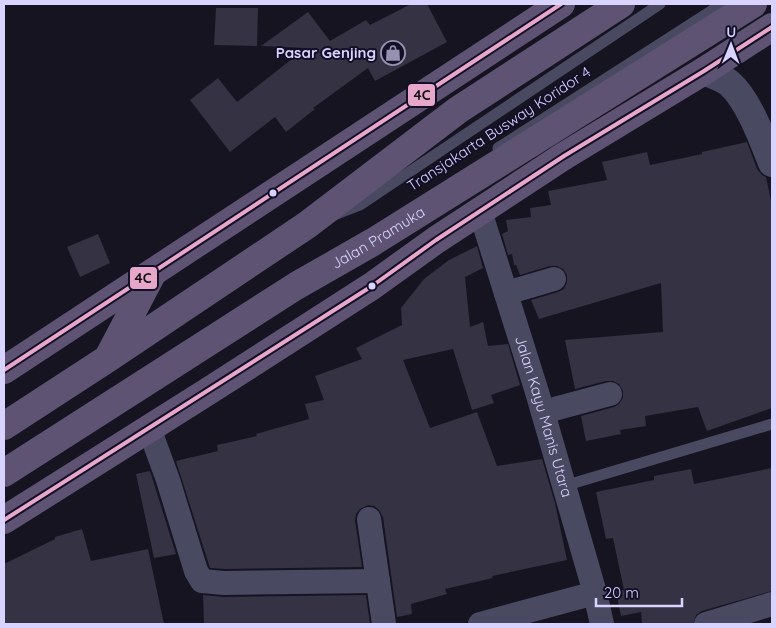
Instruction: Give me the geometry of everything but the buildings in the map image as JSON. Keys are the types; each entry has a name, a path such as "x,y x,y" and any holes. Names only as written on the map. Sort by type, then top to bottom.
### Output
{"main road":[{"path":"4,370 561,4"},
{"path":"4,426 307,225 458,110 621,4"},
{"name":"Jalan Pramuka","path":"4,473 296,286 373,242 754,4"},
{"path":"4,520 372,286 436,240 564,156 704,71 772,27"},
{"path":"107,359 154,271"},
{"path":"109,405 207,392"}],"street":[{"path":"704,71 729,82 742,98 762,136 772,163"},
{"name":"Jalan Kayu Manis Utara","path":"480,211 543,412 595,593 602,624"},
{"path":"506,293 554,279"},
{"path":"543,412 610,394"},
{"path":"149,428 168,480 196,571 202,581 224,583 378,581"},
{"path":"369,519 384,624"},
{"path":"480,624 595,593"},
{"path":"706,624 772,604"}],"lane":[{"name":"Transjakarta Busway Koridor 4","path":"307,225 360,205 660,4"},
{"name":"Transjakarta Busway Koridor 4","path":"490,153 722,4"},
{"path":"296,286 327,260 365,233"},
{"path":"564,486 772,424"}],"transit line":[{"name":"4C","path":"4,370 561,4"},
{"name":"4C","path":"4,520 372,286 436,240 564,156 704,71 772,27"}],"place":[{"name":"Pasar Genjing","path":"393,53"}]}
